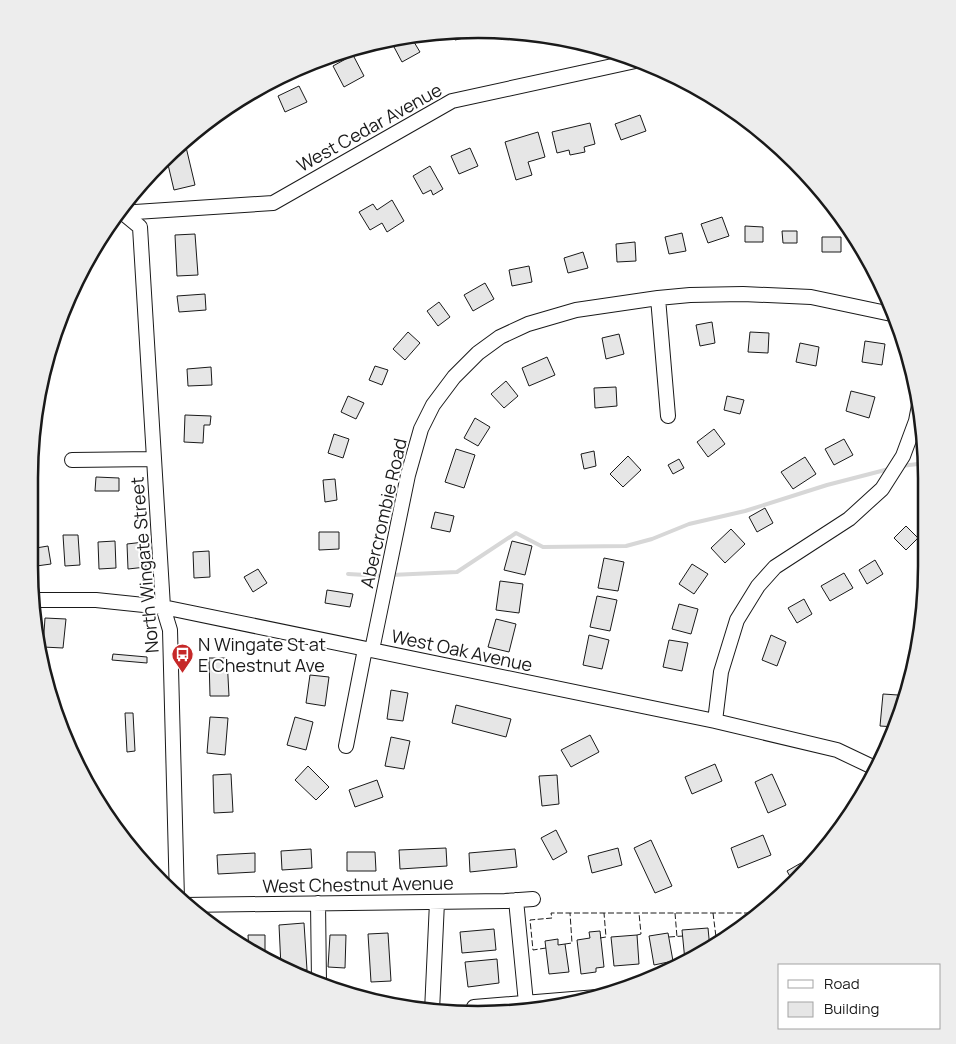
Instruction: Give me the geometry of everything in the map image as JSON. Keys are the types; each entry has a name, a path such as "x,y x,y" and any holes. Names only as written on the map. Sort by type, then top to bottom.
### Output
{"street":[{"name":"West Cedar Avenue","path":"129,211 273,203 452,101 626,63"},
{"name":"North Wingate Street","path":"125,215 140,228 163,607 170,630 178,887"},
{"name":"Abercrombie Road","path":"346,746 408,475 421,429 434,405 454,377 478,353 500,337 528,324 576,310 658,298 743,294 811,297 886,313"},
{"path":"658,298 668,416"},
{"path":"715,722 721,672 737,620 758,586 775,568 849,519 882,489 903,456 915,423"},
{"path":"72,460 154,459"},
{"name":"West Oak Avenue","path":"39,600 96,600 163,607 715,722 837,750 870,766"},
{"name":"West Chestnut Avenue","path":"197,905 534,899"},
{"path":"516,900 526,1003"},
{"path":"318,902 319,977"},
{"path":"432,1004 437,902"},
{"path":"487,1006 543,1002"}],"building":[{"path":"414,42 420,52 402,62 394,47"},
{"path":"354,56 364,76 344,87 333,66"},
{"path":"299,86 307,102 285,112 278,96"},
{"path":"640,115 646,131 621,140 615,124"},
{"path":"590,123 595,144 584,147 585,152 570,155 569,150 557,153 552,132"},
{"path":"538,132 545,157 528,162 532,175 516,180 505,142"},
{"path":"470,148 478,166 459,174 451,156"},
{"path":"186,149 195,185 174,190 168,166"},
{"path":"430,166 443,189 433,195 431,190 423,194 413,176"},
{"path":"392,200 404,221 387,232 382,223 370,230 359,212 373,204 377,210"},
{"path":"722,217 729,236 708,243 701,224"},
{"path":"745,226 763,227 763,242 745,242"},
{"path":"782,231 797,231 797,243 783,243"},
{"path":"682,233 686,251 669,254 665,237"},
{"path":"195,234 198,275 177,276 175,235"},
{"path":"822,237 841,237 841,252 822,252"},
{"path":"635,242 636,261 617,262 616,244"},
{"path":"583,252 588,268 568,273 564,258"},
{"path":"529,266 532,282 512,286 509,270"},
{"path":"485,283 494,299 473,311 464,295"},
{"path":"205,294 206,310 179,312 177,296"},
{"path":"439,302 450,317 438,326 427,311"},
{"path":"712,322 715,343 700,346 696,325"},
{"path":"408,332 420,343 405,360 393,349"},
{"path":"750,332 769,333 768,353 748,352"},
{"path":"619,334 624,354 606,359 602,338"},
{"path":"865,341 885,344 882,365 862,362"},
{"path":"800,343 819,347 816,366 796,362"},
{"path":"547,357 555,375 529,386 522,368"},
{"path":"375,366 388,370 382,385 369,380"},
{"path":"211,367 212,385 188,386 187,369"},
{"path":"506,381 518,396 504,408 491,394"},
{"path":"616,387 617,406 595,408 594,388"},
{"path":"851,391 875,397 869,418 846,411"},
{"path":"348,396 364,403 356,419 341,412"},
{"path":"727,396 744,400 740,414 724,410"},
{"path":"185,415 211,416 210,425 204,425 203,443 184,442"},
{"path":"475,418 490,427 478,446 464,438"},
{"path":"714,429 725,444 708,457 697,442"},
{"path":"334,434 349,439 343,458 328,453"},
{"path":"844,439 853,455 834,465 825,449"},
{"path":"456,449 475,455 464,488 445,482"},
{"path":"594,451 596,466 584,469 581,454"},
{"path":"628,456 641,470 623,487 610,474"},
{"path":"805,457 816,474 793,489 781,472"},
{"path":"679,459 684,468 673,474 668,465"},
{"path":"96,477 119,478 119,491 95,491"},
{"path":"335,479 337,500 325,502 323,480"},
{"path":"765,508 773,523 757,532 749,517"},
{"path":"435,512 454,516 450,532 431,528"},
{"path":"906,526 918,538 906,550 894,538"},
{"path":"731,529 745,544 725,563 711,548"},
{"path":"319,532 339,532 339,549 319,550"},
{"path":"63,535 78,535 80,565 65,566"},
{"path":"115,541 116,568 99,569 98,542"},
{"path":"512,541 532,546 525,575 504,570"},
{"path":"144,542 146,567 128,569 127,544"},
{"path":"48,546 51,564 38,566 38,548"},
{"path":"209,551 210,577 194,578 193,552"},
{"path":"604,558 624,562 618,591 598,588"},
{"path":"875,560 883,574 867,584 859,570"},
{"path":"692,564 708,574 694,594 679,584"},
{"path":"258,569 267,583 253,592 244,577"},
{"path":"844,573 853,588 830,601 821,586"},
{"path":"500,581 523,584 519,613 496,610"},
{"path":"327,590 353,594 350,607 325,603"},
{"path":"597,596 617,600 610,631 590,627"},
{"path":"804,599 812,614 797,623 788,608"},
{"path":"679,604 698,609 691,634 672,629"},
{"path":"45,618 66,619 63,648 45,647"},
{"path":"496,619 516,624 509,652 488,647"},
{"path":"589,635 609,640 602,669 583,665"},
{"path":"771,635 786,642 777,666 762,660"},
{"path":"669,640 688,643 682,671 663,667"},
{"path":"113,654 147,657 147,663 112,660"},
{"path":"209,658 227,658 229,696 210,696"},
{"path":"310,675 329,677 325,706 306,703"},
{"path":"391,690 408,693 403,721 387,719"},
{"path":"883,694 898,695 888,727 880,726"},
{"path":"456,705 511,719 506,737 452,723"},
{"path":"125,713 133,713 135,751 127,752"},
{"path":"210,717 228,718 225,755 207,753"},
{"path":"295,717 313,722 306,750 287,745"},
{"path":"590,735 599,752 571,767 561,750"},
{"path":"391,737 410,741 404,769 385,766"},
{"path":"715,764 722,781 692,794 685,777"},
{"path":"308,766 329,787 316,800 295,780"},
{"path":"231,774 233,812 214,813 213,775"},
{"path":"772,774 786,805 768,813 755,782"},
{"path":"557,775 559,804 542,806 539,776"},
{"path":"377,780 383,797 355,807 349,790"},
{"path":"556,830 567,852 553,860 541,838"},
{"path":"763,835 771,855 738,868 731,848"},
{"path":"651,840 672,886 655,893 634,848"},
{"path":"446,848 447,866 400,869 399,850"},
{"path":"618,848 622,865 592,873 588,856"},
{"path":"311,849 312,868 282,870 281,851"},
{"path":"515,849 517,867 470,872 469,853"},
{"path":"347,852 375,852 376,871 347,871"},
{"path":"255,853 255,872 218,874 217,855"},
{"path":"801,863 802,864 790,876 787,871"},
{"path":"304,923 307,970 303,970 281,960 279,925"},
{"path":"708,928 709,940 684,955 682,930"},
{"path":"494,929 496,950 462,953 460,932"},
{"path":"600,931 604,967 596,968 596,972 581,974 577,940 590,938 589,932"},
{"path":"388,933 391,981 371,982 368,934"},
{"path":"668,933 673,961 654,965 649,936"},
{"path":"248,935 265,935 265,951 258,947 248,941"},
{"path":"330,935 346,935 345,968 328,967"},
{"path":"637,935 639,964 614,966 611,937"},
{"path":"558,939 558,945 565,944 569,972 549,974 545,941"},
{"path":"497,959 499,983 468,987 465,962"}],"waterway":[{"path":"901,466 918,464"},
{"path":"391,575 457,572 516,533 543,547 626,546 652,539 689,524 745,511 827,485 889,469"},
{"path":"348,574 384,576"}],"fence":[{"path":"546,948 533,950 530,920 552,918 551,913 748,913"},
{"path":"565,944 572,943 570,913"},
{"path":"600,938 606,937 604,913"},
{"path":"637,935 641,934 639,913"},
{"path":"675,913 677,937"},
{"path":"713,913 716,936"},
{"path":"669,937 683,936"}],"place":[{"name":"N Wingate St at E Chestnut Ave","path":"182,673"}]}
